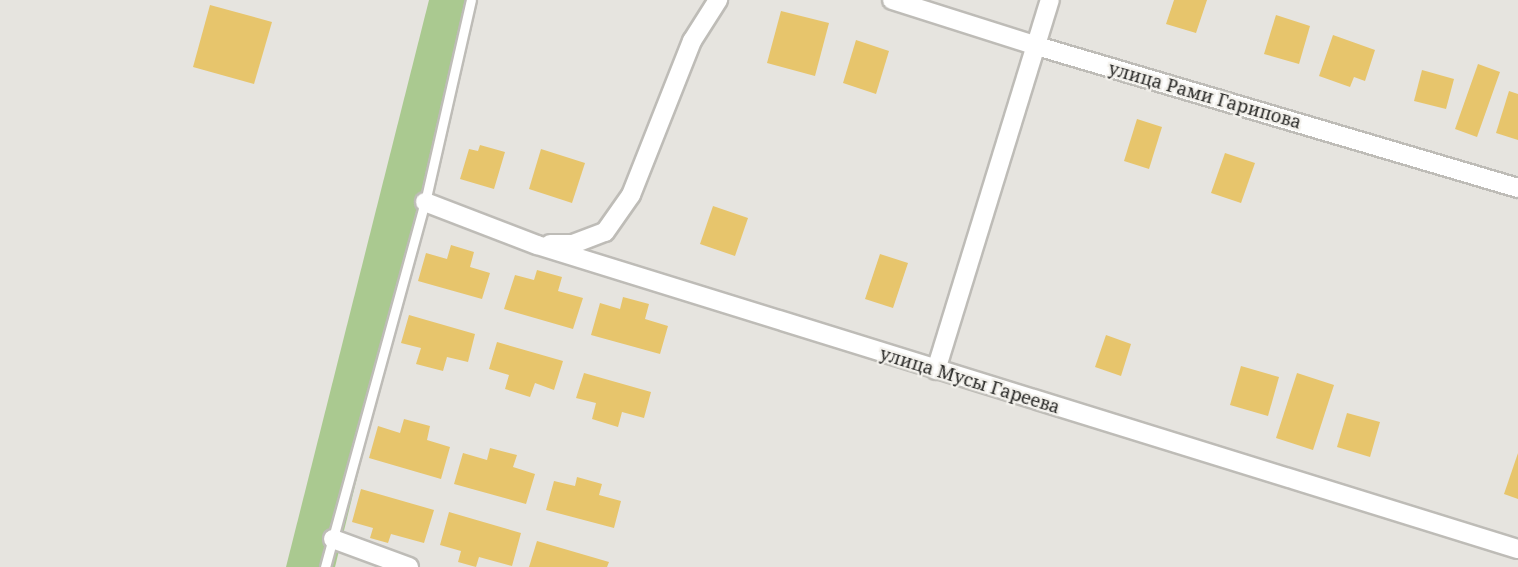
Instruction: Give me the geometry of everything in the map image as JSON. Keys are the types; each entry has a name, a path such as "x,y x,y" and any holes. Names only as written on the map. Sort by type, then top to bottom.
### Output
{"street":[{"path":"537,245 573,243 605,232 631,195 692,41 718,0"},
{"name":"улица Рами Гарипова","path":"892,0 1036,46 1518,188"},
{"path":"936,370 1050,0"},
{"name":"улица Мусы Гареева","path":"425,201 537,245 1518,549"},
{"path":"333,539 409,567"}],"lane":[{"path":"325,567 425,201 471,0"}],"green space":[{"path":"429,0 475,0 335,567 286,567"}],"building":[{"path":"1174,0 1207,0 1196,33 1166,24"},
{"path":"210,5 272,22 254,84 193,67"},
{"path":"781,11 829,23 815,76 767,63"},
{"path":"1276,15 1310,26 1299,64 1264,54"},
{"path":"1333,35 1375,50 1365,81 1354,77 1350,87 1319,76"},
{"path":"856,40 889,51 876,94 843,83"},
{"path":"1478,64 1500,72 1477,137 1455,129"},
{"path":"1422,70 1454,79 1446,109 1414,101"},
{"path":"1509,91 1518,94 1518,140 1496,133"},
{"path":"1137,119 1162,127 1149,169 1124,161"},
{"path":"480,145 505,152 494,189 460,179 469,149 478,151"},
{"path":"541,149 585,163 572,203 529,189"},
{"path":"1225,153 1255,163 1241,203 1211,193"},
{"path":"713,206 748,218 735,256 700,244"},
{"path":"451,245 474,252 470,267 490,273 482,299 418,281 426,253 447,259"},
{"path":"880,254 908,263 893,308 865,299"},
{"path":"537,270 562,277 558,291 583,298 573,329 504,309 515,275 534,280"},
{"path":"623,297 649,304 645,319 668,326 660,354 591,335 600,303 620,309"},
{"path":"409,315 475,334 468,362 447,357 443,371 416,364 421,348 401,343"},
{"path":"1106,335 1131,344 1121,376 1095,367"},
{"path":"497,342 563,361 554,390 535,383 530,397 505,389 509,375 489,369"},
{"path":"1241,366 1279,377 1268,416 1230,405"},
{"path":"584,373 651,392 644,418 622,412 618,427 592,419 596,403 576,398"},
{"path":"1297,373 1334,385 1313,450 1276,438"},
{"path":"1347,413 1380,422 1370,457 1337,447"},
{"path":"404,419 430,426 427,440 450,447 441,479 369,458 378,426 400,433"},
{"path":"490,448 517,455 513,467 535,474 526,504 454,484 463,453 487,460"},
{"path":"1518,453 1518,499 1504,494"},
{"path":"577,477 602,484 599,495 621,501 614,528 546,510 554,481 575,486"},
{"path":"361,489 434,510 424,543 391,534 388,543 370,538 373,528 352,522"},
{"path":"449,512 521,533 512,566 479,557 476,567 458,562 461,551 440,545"},
{"path":"537,541 609,562 607,567 529,567"}]}
